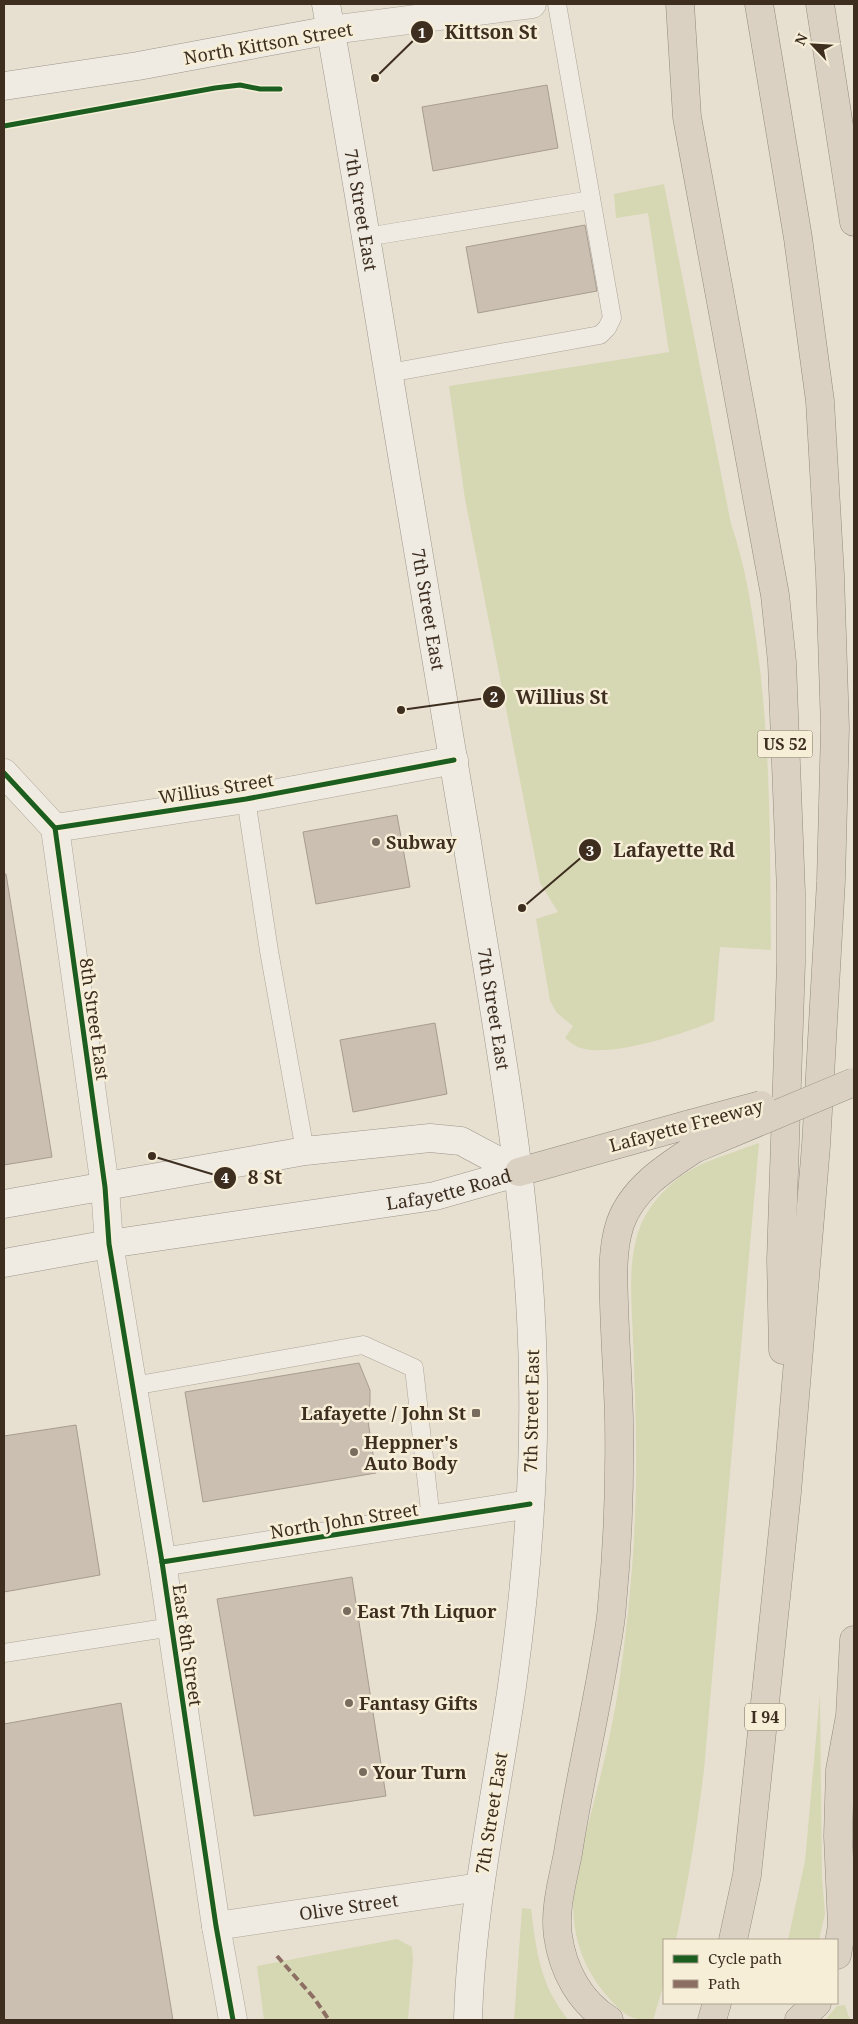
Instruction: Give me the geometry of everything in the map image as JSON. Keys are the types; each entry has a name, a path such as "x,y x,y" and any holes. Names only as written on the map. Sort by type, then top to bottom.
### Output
{"highway":[{"name":"US 52","path":"680,4 687,117 775,595 782,662 791,910 781,1260 787,1492"},
{"name":"I 94","path":"733,1939 747,1875 787,1492 816,1136 830,881 834,728 830,575 820,401 798,238 759,4"},
{"path":"820,4 854,222"},
{"path":"610,2020 597,2012 577,1990 564,1963 558,1935 558,1914 571,1831 594,1720 612,1607 618,1500 619,1419 614,1249 621,1222 634,1198 692,1137 854,1081"},
{"name":"Lafayette Freeway","path":"519,1172 692,1137"},
{"path":"838,1949 842,1926 838,1836 840,1770 850,1716 854,1640"},
{"path":"850,1716 854,1749"},
{"path":"712,2020 717,2004"},
{"path":"799,2020 815,2004"}],"main road":[{"name":"7th Street East","path":"326,4 454,760 519,1172 532,1324 533,1386 530,1504 512,1681 480,1887 470,1965 468,2020"},
{"name":"North Kittson Street","path":"4,86 138,66 331,30 532,4"},
{"name":"Willius Street","path":"55,828 246,798 454,760"},
{"path":"4,773 55,828"},
{"name":"8th Street East","path":"55,828 105,1187 107,1214"},
{"name":"Lafayette Road","path":"4,1204 305,1151 430,1138 461,1142 519,1172"},
{"name":"Lafayette Road","path":"4,1263 109,1244 435,1196 519,1172"},
{"name":"East 8th Street","path":"107,1214 109,1244 162,1562 216,1926 233,2020"},
{"name":"North John Street","path":"162,1562 530,1504"},
{"name":"Olive Street","path":"216,1926 480,1887"}],"lane":[{"path":"389,373 600,335 607,328 612,318 557,4"},
{"path":"366,237 591,200"},
{"path":"246,798 269,951 305,1151"},
{"path":"133,1386 363,1345 414,1368 431,1520"},
{"path":"4,1653 172,1626"}],"green space":[{"path":"664,184 731,524 747,584 757,646 762,684 767,760 771,950 720,947 714,1021 648,1043 610,1050 594,1050 579,1047 565,1038 573,1026 557,1013 550,1001 536,919 558,912 540,883 465,499 449,386 669,352 648,213 616,218 614,194"},
{"path":"759,1143 704,1770 688,1877 676,1939 663,1939 663,1987 653,2020 638,2019 618,2008 597,1984 589,1970 578,1942 573,1912 574,1879 613,1720 631,1583 636,1471 631,1299 633,1257 635,1243 643,1220 664,1191 692,1169"},
{"path":"820,1694 822,1876 825,1914 819,1939 788,1939 805,1861"},
{"path":"522,1908 531,1909 538,1954 544,1976 555,2000 568,2020 514,2020"},
{"path":"397,1939 412,1947 413,1961 408,2020 264,2020 257,1966"},
{"path":"845,2005 850,2020 825,2020 837,2006"}],"building":[{"path":"547,85 558,148 433,171 422,107"},
{"path":"585,225 597,291 478,313 466,247"},
{"path":"397,815 410,887 316,904 303,832"},
{"path":"4,874 6,874 52,1157 4,1165"},
{"path":"435,1023 447,1094 353,1112 340,1040"},
{"path":"359,1363 370,1390 368,1421 376,1473 203,1502 185,1392"},
{"path":"76,1425 100,1575 4,1592 4,1436"},
{"path":"352,1577 386,1796 254,1816 217,1599"},
{"path":"121,1703 173,2020 4,2020 4,1724"}],"marked path":[{"path":"277,1956 314,1998 329,2020"}],"cycle path":[{"path":"4,126 215,88 240,85 260,89 280,89"},
{"path":"4,773 55,828 246,799 454,760"},
{"path":"55,828 105,1187 109,1244 162,1562 216,1926 233,2020"},
{"path":"162,1562 530,1504"}],"place":[{"name":"Kittson St","path":"375,78"},
{"name":"Willius St","path":"401,710"},
{"name":"Subway","path":"376,842"},
{"name":"Lafayette Rd","path":"522,908"},
{"name":"8 St","path":"152,1156"},
{"name":"Lafayette / John St","path":"476,1413"},
{"name":"Heppner's Auto Body","path":"354,1452"},
{"name":"East 7th Liquor","path":"347,1611"},
{"name":"Fantasy Gifts","path":"349,1703"},
{"name":"Your Turn","path":"363,1772"}]}
